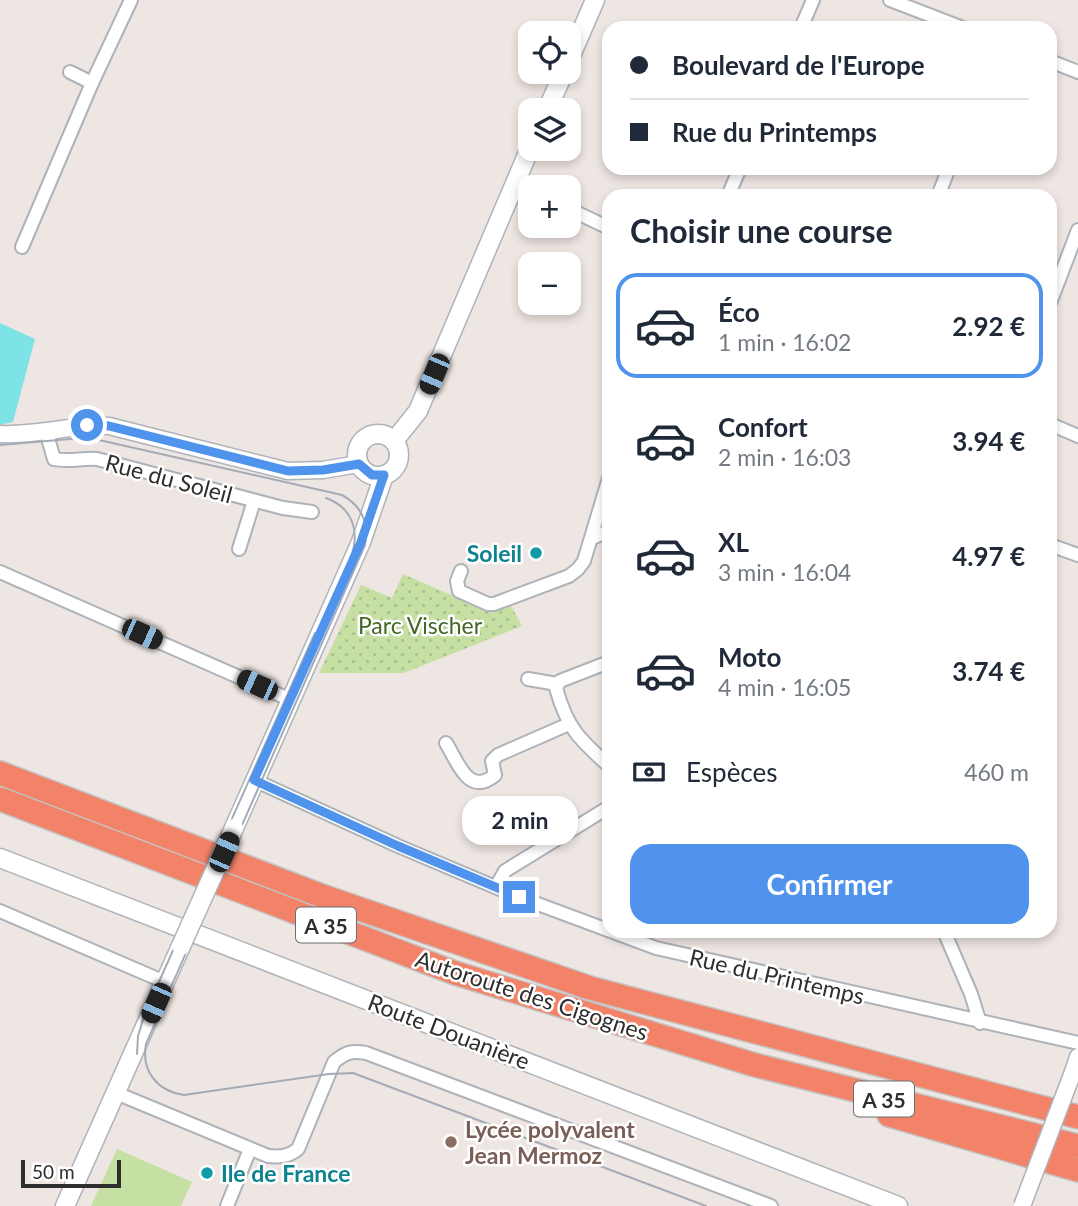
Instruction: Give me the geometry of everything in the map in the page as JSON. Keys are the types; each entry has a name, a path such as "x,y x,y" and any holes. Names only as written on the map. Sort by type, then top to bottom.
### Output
{"highway":[{"name":"Autoroute des Cigognes","path":"0,773 322,896 590,988 1077,1117"},
{"name":"Autoroute des Cigognes","path":"0,799 455,973 755,1065 1078,1146"},
{"path":"755,1065 828,1097 1078,1171"}],"main road":[{"path":"581,32 595,0"},
{"path":"394,441 418,411 518,197"},
{"path":"377,433 394,441 398,447 398,461 390,472 372,475 359,464 357,452 366,437 377,433"},
{"path":"65,1206 369,523 384,475"},
{"name":"Route Douanière","path":"0,858 898,1206"}],"street":[{"path":"22,247 92,83 131,0"},
{"path":"804,21 813,0"},
{"path":"890,0 945,21"},
{"path":"1057,64 1078,72"},
{"path":"70,72 92,83"},
{"path":"581,215 602,225"},
{"path":"1057,285 1078,230"},
{"path":"0,434 50,431 87,425 109,426 288,471 323,470 359,464"},
{"path":"1057,427 1078,436"},
{"name":"Rue du Soleil","path":"50,431 49,442 54,458 66,461 97,459 283,508 312,512"},
{"path":"239,549 254,500"},
{"path":"461,571 457,586 462,594 488,604 555,581 578,569 592,538 602,503"},
{"path":"592,538 602,534"},
{"path":"1057,548 1078,555"},
{"path":"0,572 291,700"},
{"path":"528,679 557,684 602,665"},
{"path":"557,684 556,691 569,724 602,760"},
{"path":"446,743 466,776 479,783 495,775 492,761 498,755 569,724"},
{"name":"Rue du Printemps","path":"254,780 398,846 602,929"},
{"path":"496,887 505,871 602,811"},
{"path":"0,911 165,982"},
{"name":"Rue du Printemps","path":"625,938 656,948 1078,1043"},
{"path":"947,938 971,994 980,1023"},
{"path":"116,1093 250,1149 268,1156 280,1157 298,1149 334,1062 345,1053 355,1051 394,1062 771,1206"},
{"path":"1022,1206 1075,1065"},
{"path":"227,1206 250,1149"}],"green space":[{"name":"Parc Vischer","path":"403,574 488,611 510,604 522,626 404,673 319,673 361,585 392,598"},
{"path":"117,1149 192,1182 181,1206 91,1206"}],"water":[{"path":"0,323 35,339 13,422 0,425"}],"tram line":[{"path":"0,445 82,438 99,440 342,495 355,504 365,522 365,545 146,1044 146,1063 153,1078 166,1089 184,1095 329,1074 353,1073 706,1206"},
{"path":"326,498 343,508 352,522 355,538 351,557"},
{"path":"137,1054 138,1036 145,1013 315,633"}],"place":[{"name":"Soleil","path":"536,553"},
{"name":"Lycée polyvalent Jean Mermoz","path":"451,1142"},
{"name":"Ile de France","path":"207,1173"}],"route":[{"path":"87,425 109,426 288,471 323,470 359,464 372,475 384,475 361,542 254,780 398,846 519,897"}]}
